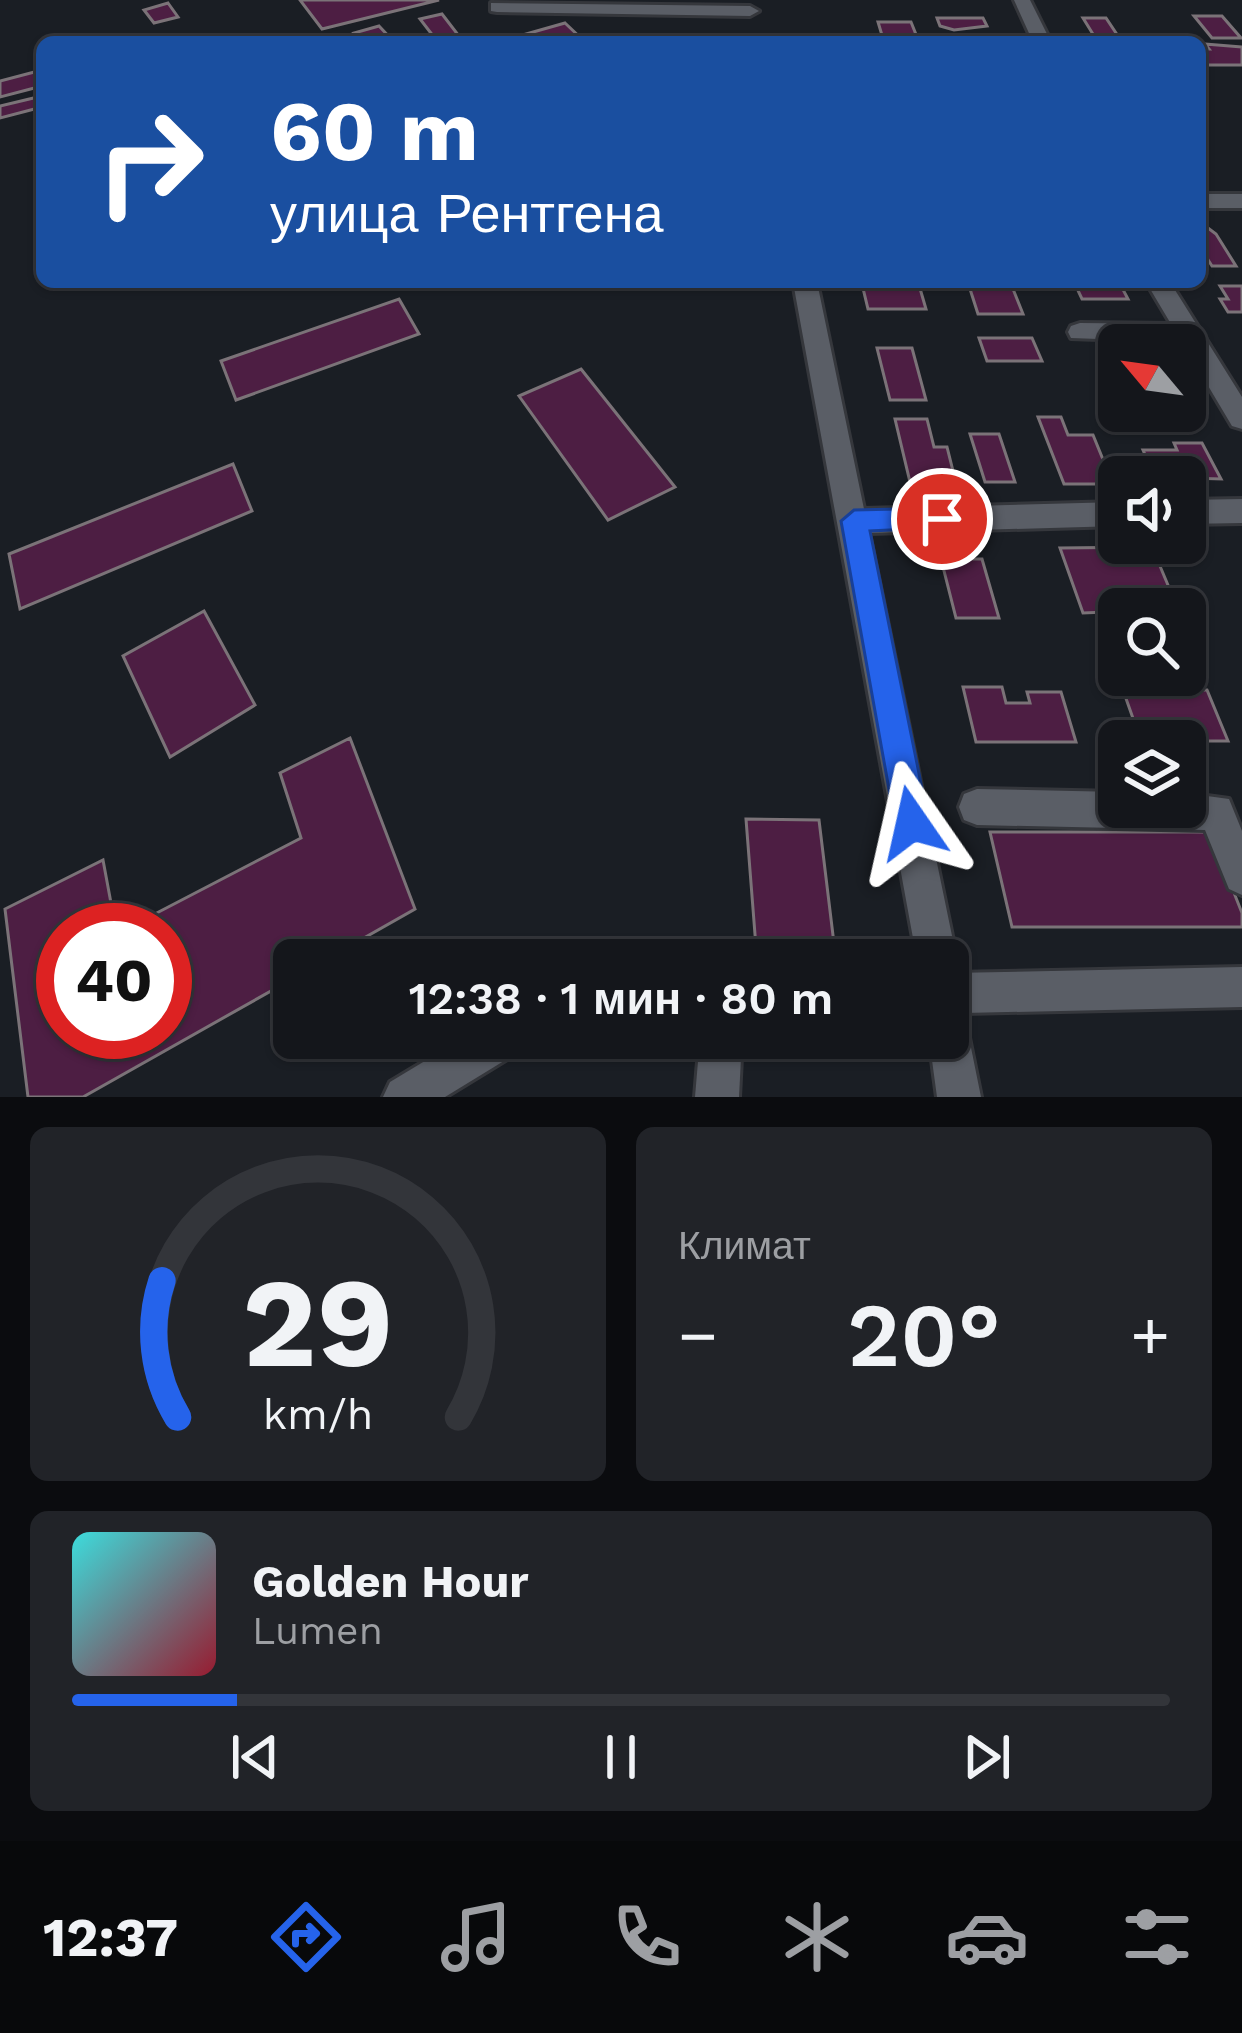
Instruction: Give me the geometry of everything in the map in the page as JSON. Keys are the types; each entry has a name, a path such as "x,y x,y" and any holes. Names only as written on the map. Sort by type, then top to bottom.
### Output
{"street":[{"path":"1022,0 1039,36"},
{"path":"497,7 750,12"},
{"path":"1206,201 1242,201"},
{"path":"806,288 933,939"},
{"path":"1161,288 1181,324"},
{"path":"1080,332 1098,332"},
{"path":"1206,364 1242,419"},
{"path":"1206,512 1242,511"},
{"path":"854,521 1098,515"},
{"path":"977,807 1229,812 1242,876"},
{"path":"969,993 1242,987"},
{"path":"405,1097 467,1059"},
{"path":"717,1097 720,1059"},
{"path":"953,1059 959,1097"}],"building":[{"path":"300,0 439,0 322,29"},
{"path":"168,3 178,17 154,23 144,10"},
{"path":"442,14 459,36 433,36 420,19"},
{"path":"1194,16 1222,16 1241,38 1212,38"},
{"path":"937,18 983,18 987,26 954,30 940,26"},
{"path":"1083,18 1106,18 1118,36 1094,36"},
{"path":"878,22 911,22 917,36 882,36"},
{"path":"565,23 579,36 528,36"},
{"path":"379,26 388,36 357,36 354,33"},
{"path":"1206,44 1242,47 1242,65 1207,65"},
{"path":"36,72 36,88 0,97 0,81"},
{"path":"36,97 36,109 0,118 0,106"},
{"path":"1206,226 1236,266 1212,266 1206,256"},
{"path":"1220,286 1242,286 1242,312 1228,312 1220,299 1228,299"},
{"path":"863,288 920,288 926,309 868,309"},
{"path":"1077,288 1122,288 1128,299 1082,299"},
{"path":"970,289 1013,289 1023,314 978,314"},
{"path":"399,299 419,334 236,400 221,361"},
{"path":"979,338 1032,338 1042,361 987,361"},
{"path":"877,348 912,348 926,400 890,400"},
{"path":"581,369 675,487 608,520 519,396"},
{"path":"1038,417 1061,417 1068,435 1093,435 1102,456 1098,484 1064,484"},
{"path":"895,419 927,419 934,447 947,447 956,483 910,482"},
{"path":"970,434 999,434 1015,482 985,482"},
{"path":"1174,443 1202,443 1221,479 1206,479 1206,456 1146,456 1143,450 1177,450"},
{"path":"233,464 252,511 20,609 9,554"},
{"path":"1060,548 1098,548 1098,564 1159,564 1169,588 1098,588 1098,612 1083,613"},
{"path":"941,559 982,559 999,618 956,618"},
{"path":"204,611 255,705 170,757 123,656"},
{"path":"963,687 1002,687 1006,703 1030,703 1027,692 1061,692 1076,742 976,742"},
{"path":"1207,690 1228,741 1206,741 1206,720 1134,720 1125,696 1206,696"},
{"path":"350,738 415,909 362,939 273,939 273,990 192,1036 192,903 176,903 301,838 280,773"},
{"path":"746,819 819,820 833,939 755,939"},
{"path":"990,832 1210,832 1242,913 1242,927 1012,927"},
{"path":"103,860 111,903 36,903 36,1059 150,1059 83,1097 28,1097 5,909"}],"route":[{"path":"912,823 854,521 942,519"}]}
